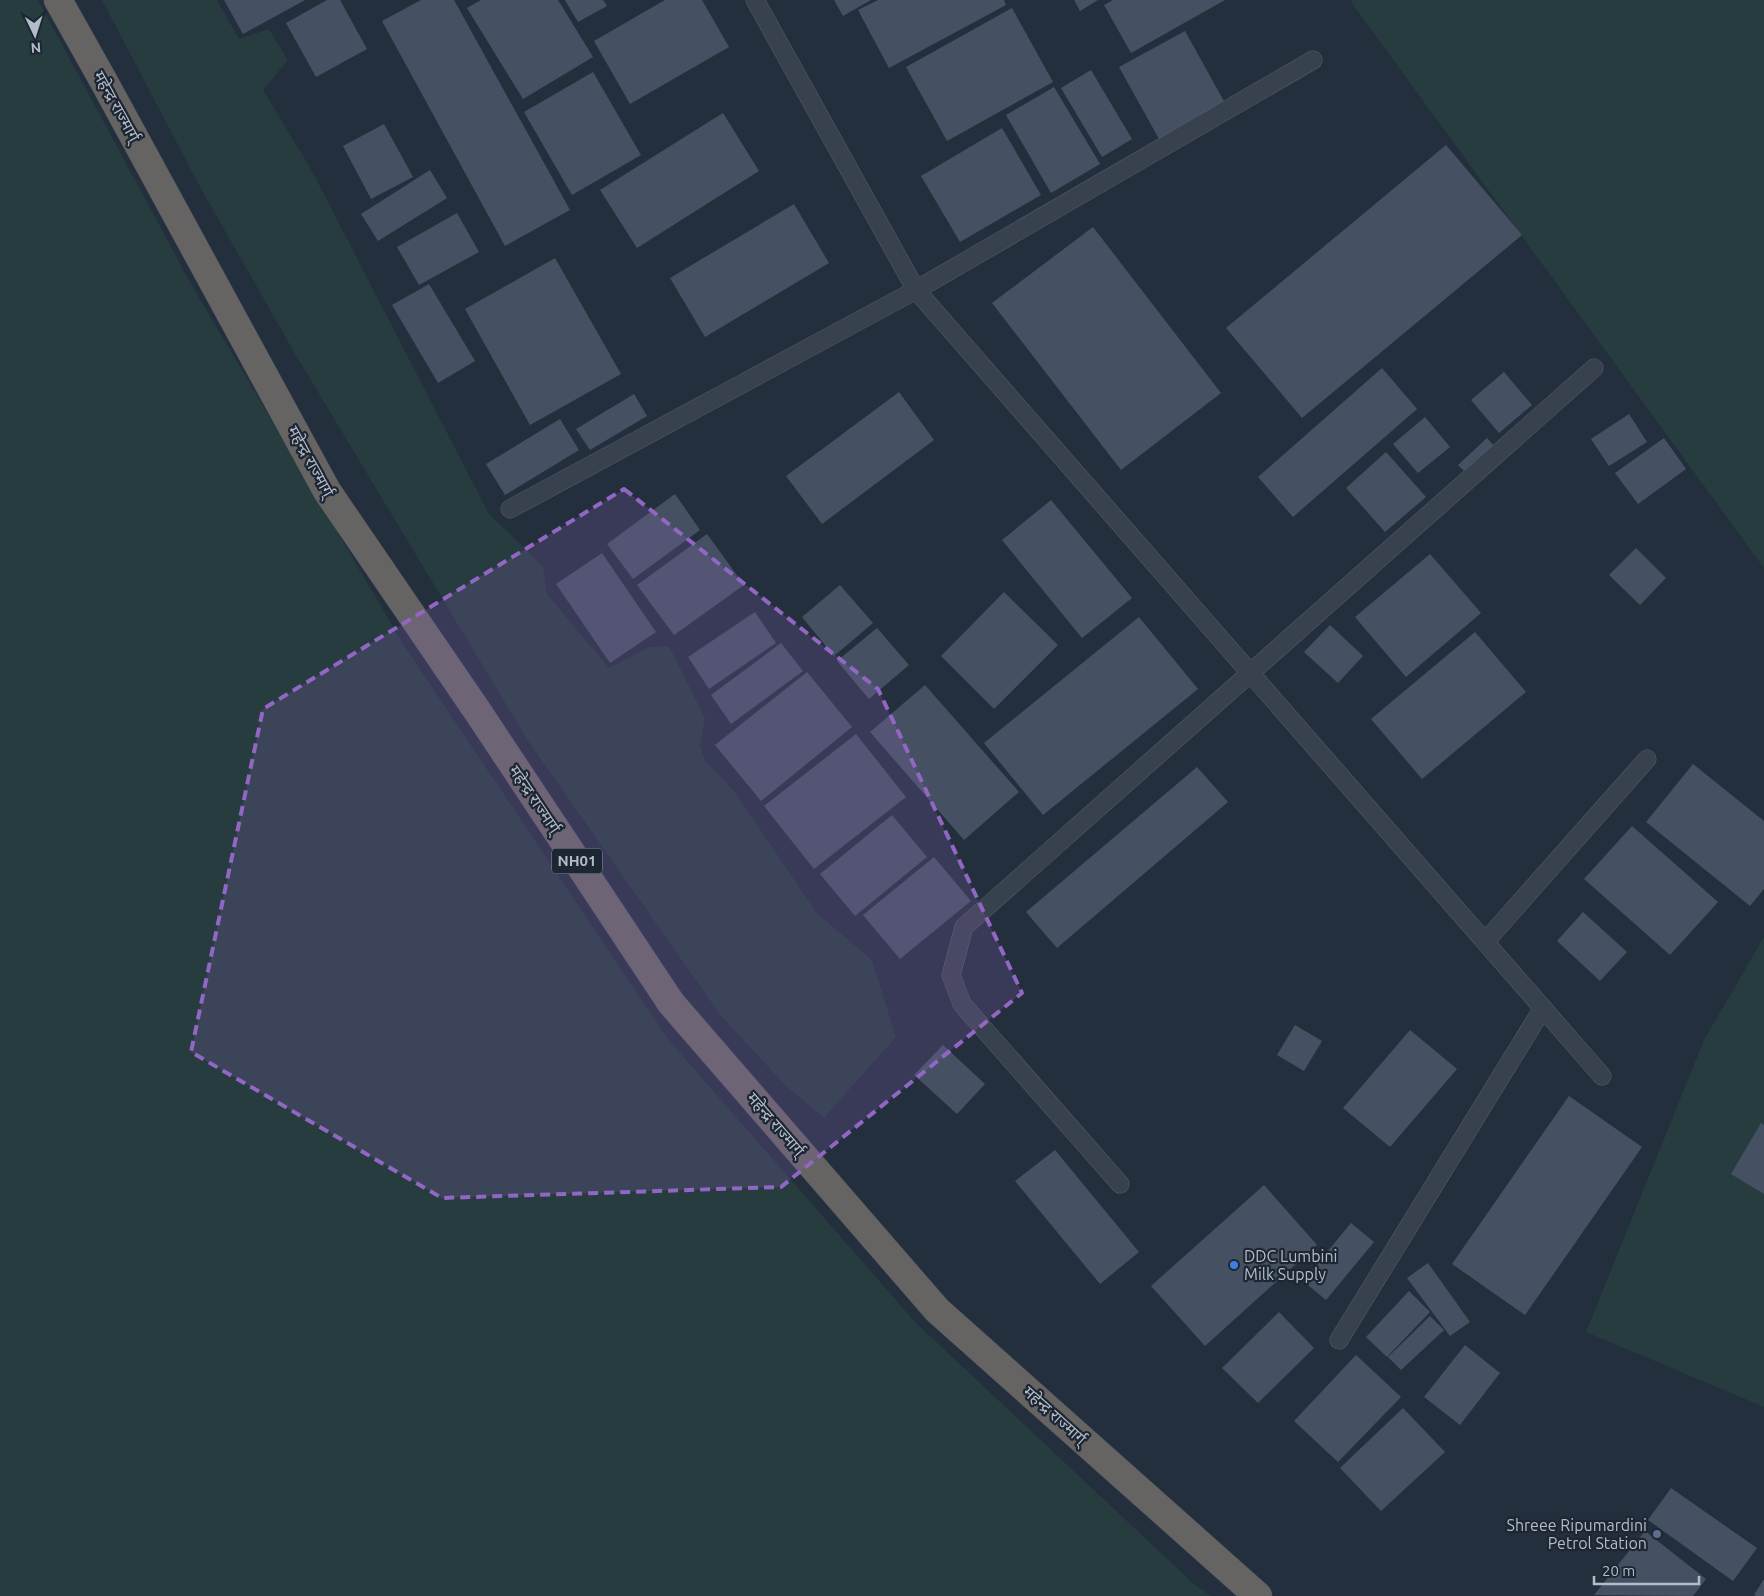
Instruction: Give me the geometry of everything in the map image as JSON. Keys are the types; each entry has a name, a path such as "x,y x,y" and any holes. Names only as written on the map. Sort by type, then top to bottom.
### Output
{"highway":[{"name":"महेन्द्र राज्मार्ग्","path":"58,0 327,491 478,712 671,1003 937,1310 1258,1596"}],"lane":[{"path":"755,0 916,290 1602,1076"},
{"path":"510,509 916,290 1313,60"},
{"path":"1120,1184 962,1004 952,975 964,927 1594,368"},
{"path":"1485,942 1647,759"},
{"path":"1339,1340 1543,1008"}],"highlighted area":[{"path":"624,489 878,689 1022,993 781,1187 442,1198 191,1052 263,709"}],"green space":[{"path":"0,0 38,0 190,282 405,647 668,1039 915,1322 1194,1584 1211,1596 0,1596"},
{"path":"102,0 217,0 239,39 269,29 288,60 263,90 312,171 489,514 543,566 547,594 609,668 649,647 669,646 705,718 700,746 705,760 735,792 816,912 872,960 896,1037 824,1118 785,1085 721,1016 528,741 294,352 200,187"},
{"path":"1351,0 1764,0 1764,568 1354,6"},
{"path":"1764,937 1764,1407 1586,1332 1704,1040"}],"building":[{"path":"224,0 305,0 243,34"},
{"path":"327,0 340,0 367,49 316,77 286,23"},
{"path":"421,0 454,0 570,210 505,246 382,21"},
{"path":"481,0 558,0 593,57 523,99 467,8"},
{"path":"565,0 603,0 607,6 578,22"},
{"path":"665,0 702,0 729,47 630,104 594,41"},
{"path":"834,0 871,0 843,16"},
{"path":"878,0 1004,0 1006,5 889,68 858,10"},
{"path":"1074,0 1098,0 1080,11"},
{"path":"1113,0 1225,0 1131,53 1104,5"},
{"path":"1012,8 1053,82 947,141 906,67"},
{"path":"1185,31 1225,103 1159,139 1119,67"},
{"path":"1091,70 1132,139 1102,157 1061,88"},
{"path":"593,72 641,155 572,195 524,112"},
{"path":"1054,87 1100,164 1051,193 1006,115"},
{"path":"723,113 759,171 637,248 600,190"},
{"path":"384,124 413,177 371,199 343,146"},
{"path":"1002,128 1041,195 960,242 921,176"},
{"path":"1446,145 1522,235 1302,418 1226,328"},
{"path":"430,170 447,198 378,241 361,214"},
{"path":"794,204 829,263 705,337 670,278"},
{"path":"457,213 479,252 419,285 397,247"},
{"path":"1093,227 1221,393 1121,470 992,303"},
{"path":"555,258 621,374 530,425 465,309"},
{"path":"429,284 475,361 438,383 392,305"},
{"path":"1382,368 1417,409 1293,517 1258,477"},
{"path":"1504,372 1532,405 1499,433 1471,400"},
{"path":"899,392 934,440 822,524 786,476"},
{"path":"634,394 647,416 590,450 576,429"},
{"path":"1629,414 1647,442 1609,466 1591,439"},
{"path":"1425,417 1450,447 1418,473 1393,444"},
{"path":"560,419 579,450 505,495 486,464"},
{"path":"1487,438 1497,449 1468,475 1458,465"},
{"path":"1664,438 1686,469 1638,504 1615,473"},
{"path":"1386,452 1426,497 1385,532 1346,488"},
{"path":"675,494 700,530 633,579 607,544"},
{"path":"1051,500 1132,598 1082,638 1002,540"},
{"path":"707,534 744,585 674,635 637,585"},
{"path":"1636,548 1666,578 1640,605 1609,575"},
{"path":"602,553 656,632 610,663 556,584"},
{"path":"1430,554 1481,613 1406,677 1355,617"},
{"path":"840,585 873,623 834,656 802,617"},
{"path":"1004,592 1058,645 994,709 941,656"},
{"path":"755,612 776,643 709,689 688,657"},
{"path":"1139,617 1198,689 1043,815 984,743"},
{"path":"1330,625 1363,656 1338,683 1304,652"},
{"path":"877,628 909,665 869,699 837,661"},
{"path":"1475,632 1526,692 1422,779 1371,719"},
{"path":"781,643 803,671 731,724 711,695"},
{"path":"807,672 852,727 761,801 715,745"},
{"path":"925,685 1019,792 964,840 870,732"},
{"path":"856,734 906,797 814,869 764,806"},
{"path":"1693,764 1764,821 1764,889 1750,906 1646,822"},
{"path":"1197,767 1228,802 1057,948 1026,912"},
{"path":"892,815 927,857 855,916 820,874"},
{"path":"1632,826 1718,902 1670,955 1584,879"},
{"path":"934,857 971,901 900,959 863,915"},
{"path":"1583,912 1627,952 1600,981 1557,941"},
{"path":"1295,1025 1322,1041 1304,1071 1277,1055"},
{"path":"1410,1030 1457,1069 1390,1147 1343,1108"},
{"path":"943,1045 985,1084 957,1114 914,1075"},
{"path":"1569,1096 1642,1147 1525,1315 1452,1264"},
{"path":"1761,1123 1764,1125 1764,1194 1731,1174"},
{"path":"1055,1150 1139,1252 1100,1284 1015,1181"},
{"name":"DDC Lumbini Milk Supply","path":"1264,1185 1317,1245 1205,1346 1151,1286"},
{"path":"1351,1223 1374,1242 1326,1300 1303,1281"},
{"path":"1428,1263 1470,1322 1450,1336 1407,1278"},
{"path":"1409,1291 1430,1312 1387,1357 1366,1337"},
{"path":"1279,1312 1314,1348 1258,1403 1222,1368"},
{"path":"1430,1316 1444,1330 1401,1370 1388,1357"},
{"path":"1465,1345 1500,1373 1460,1425 1424,1397"},
{"path":"1356,1355 1401,1397 1338,1462 1294,1421"},
{"path":"1403,1408 1445,1452 1381,1511 1340,1468"},
{"path":"1671,1488 1757,1548 1733,1581 1648,1520"},
{"path":"1645,1531 1706,1579 1693,1596 1594,1595"},
{"path":"1764,1579 1764,1596 1754,1595"}],"place":[{"name":"DDC Lumbini Milk Supply","path":"1234,1265"},
{"name":"Shreee Ripumardini Petrol Station","path":"1657,1534"}]}
